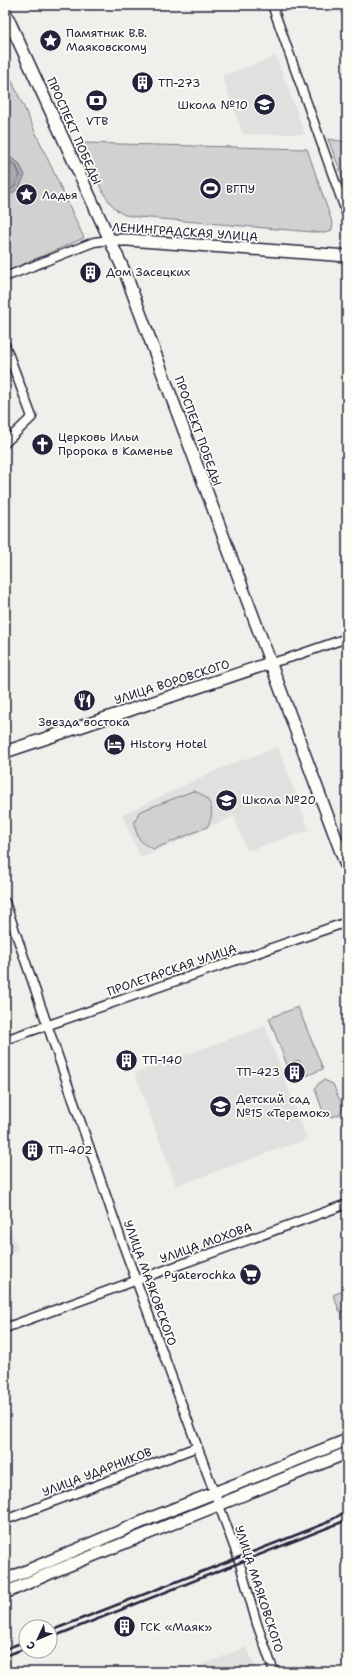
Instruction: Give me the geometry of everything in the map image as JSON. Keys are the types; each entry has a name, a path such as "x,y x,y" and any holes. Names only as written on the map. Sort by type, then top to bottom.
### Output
{"main road":[{"name":"ПРОСПЕКТ ПОБЕДЫ","path":"5,12 126,276 347,868"},
{"name":"ЛЕНИНГРАДСКАЯ УЛИЦА","path":"110,240 128,240 347,256"},
{"name":"УЛИЦА ВОРОВСКОГО","path":"5,752 270,663"},
{"path":"5,1580 214,1493 347,1440"},
{"path":"5,1593 219,1504 347,1453"}],"street":[{"path":"272,5 347,215"},
{"name":"ЛЕНИНГРАДСКАЯ УЛИЦА","path":"5,277 94,242 110,240"},
{"path":"5,345 32,417 5,443"},
{"name":"УЛИЦА ВОРОВСКОГО","path":"270,663 347,638"},
{"name":"УЛИЦА МАЯКОВСКОГО","path":"5,902 136,1281 238,1557 274,1672"},
{"name":"ПРОЛЕТАРСКАЯ УЛИЦА","path":"5,1040 347,922"},
{"name":"УЛИЦА МОХОВА","path":"5,1328 347,1204"},
{"name":"УЛИЦА УДАРНИКОВ","path":"5,1520 197,1447"}],"shaded area":[{"name":"Школа №10","path":"276,56 305,134 243,134 222,76"},
{"path":"5,66 84,238 5,272"},
{"path":"328,139 347,142 347,189"},
{"name":"ВГПУ","path":"83,143 307,149 333,225 331,231 324,233 125,215 110,203 104,194 94,173"},
{"name":"Школа №20","path":"278,747 309,830 247,851 234,816 141,858 122,815 221,768"},
{"path":"193,791 199,793 208,801 212,810 207,827 154,849 145,845 136,832 134,823 139,812"},
{"path":"298,1007 323,1069 306,1076 299,1060 287,1065 269,1018"},
{"name":"Детский сад №15 «Теремок»","path":"265,1026 307,1139 176,1186 135,1073"},
{"path":"324,1080 333,1084 343,1108 339,1115 331,1117 324,1114 315,1089 318,1084"},
{"path":"5,1215 18,1250 5,1255"},
{"path":"347,1289 347,1309 340,1312 333,1295"},
{"path":"247,1647 257,1672 183,1672"}],"water":[{"path":"5,154 19,163 25,175 19,188 5,199"}],"railway":[{"path":"58,1628 324,1524 347,1511"},
{"path":"58,1635 347,1520"},
{"path":"5,1649 18,1644"},
{"path":"5,1656 18,1651"}],"place":[{"name":"Памятник В.В. Маяковскому","path":"51,40"},
{"name":"ТП-273","path":"143,83"},
{"name":"VTB","path":"97,100"},
{"name":"Школа №10","path":"264,105"},
{"name":"ВГПУ","path":"210,189"},
{"name":"Ладья","path":"26,195"},
{"name":"Дом Засецких","path":"90,272"},
{"name":"Церковь Ильи Пророка в Каменье","path":"43,444"},
{"name":"Звезда востока","path":"84,701"},
{"name":"History Hotel","path":"114,744"},
{"name":"Школа №20","path":"227,800"},
{"name":"ТП-140","path":"127,1060"},
{"name":"ТП-423","path":"295,1072"},
{"name":"Детский сад №15 «Теремок»","path":"221,1106"},
{"name":"ТП-402","path":"32,1150"},
{"name":"Pyaterochka","path":"251,1275"},
{"name":"ГСК «Маяк»","path":"124,1627"}]}
